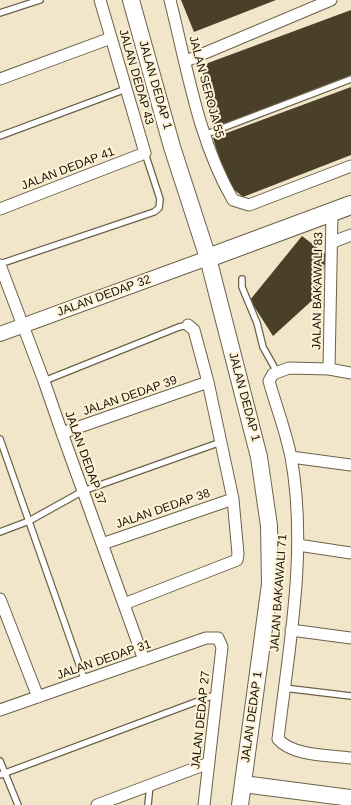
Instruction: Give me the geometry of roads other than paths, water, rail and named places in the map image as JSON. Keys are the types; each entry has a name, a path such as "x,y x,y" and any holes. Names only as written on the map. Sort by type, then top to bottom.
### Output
{"main road":[{"name":"JALAN DEDAP 1","path":"131,0 172,147 208,258 259,457 269,526 270,584 240,805"},
{"path":"208,258 351,205"},
{"path":"243,784 351,798"}],"street":[{"name":"JALAN DEDAP 43","path":"100,0 145,153"},
{"name":"JALAN SEROJA 55","path":"170,0 204,135 224,185 233,200 249,205 351,166"},
{"path":"186,62 331,0"},
{"path":"0,78 111,38"},
{"name":"JALAN DEDAP 41","path":"0,209 145,153"},
{"name":"JALAN BAKAWALI 83","path":"330,369 333,242 332,213"},
{"path":"333,242 351,235"},
{"name":"JALAN DEDAP 32","path":"0,334 208,258"},
{"name":"JALAN DEDAP 37","path":"0,264 22,326 44,381 144,660"},
{"path":"124,604 237,560 238,554 233,499 208,382 194,330 188,325"},
{"path":"277,372 289,368 330,369 351,373"},
{"name":"JALAN BAKAWALI 71","path":"277,372 272,374 269,381 291,457 298,545 291,630 278,739 283,746 293,750 351,758"},
{"name":"JALAN DEDAP 39","path":"62,433 208,382"},
{"path":"291,457 351,465"},
{"name":"JALAN DEDAP 38","path":"102,544 233,499"},
{"path":"298,545 351,553"},
{"path":"0,599 38,697"},
{"path":"291,630 351,638"},
{"name":"JALAN DEDAP 31","path":"0,710 206,638 218,638"},
{"name":"JALAN DEDAP 27","path":"204,805 218,694 222,647 218,638"},
{"path":"97,805 209,763"}],"lane":[{"path":"0,13 40,0"},
{"path":"204,135 351,79"},
{"path":"0,136 126,89"},
{"name":"JALAN DEDAP 43","path":"0,264 154,212 159,208 160,199 145,153"},
{"path":"242,279 242,287 257,323 263,347 277,372"},
{"path":"44,381 179,327 188,325"},
{"path":"0,439 85,681"},
{"path":"0,532 29,521 83,491 221,442"},
{"path":"284,688 351,696"},
{"path":"2,774 218,694"},
{"path":"0,761 2,774 18,805"},
{"path":"148,805 150,785"}]}
